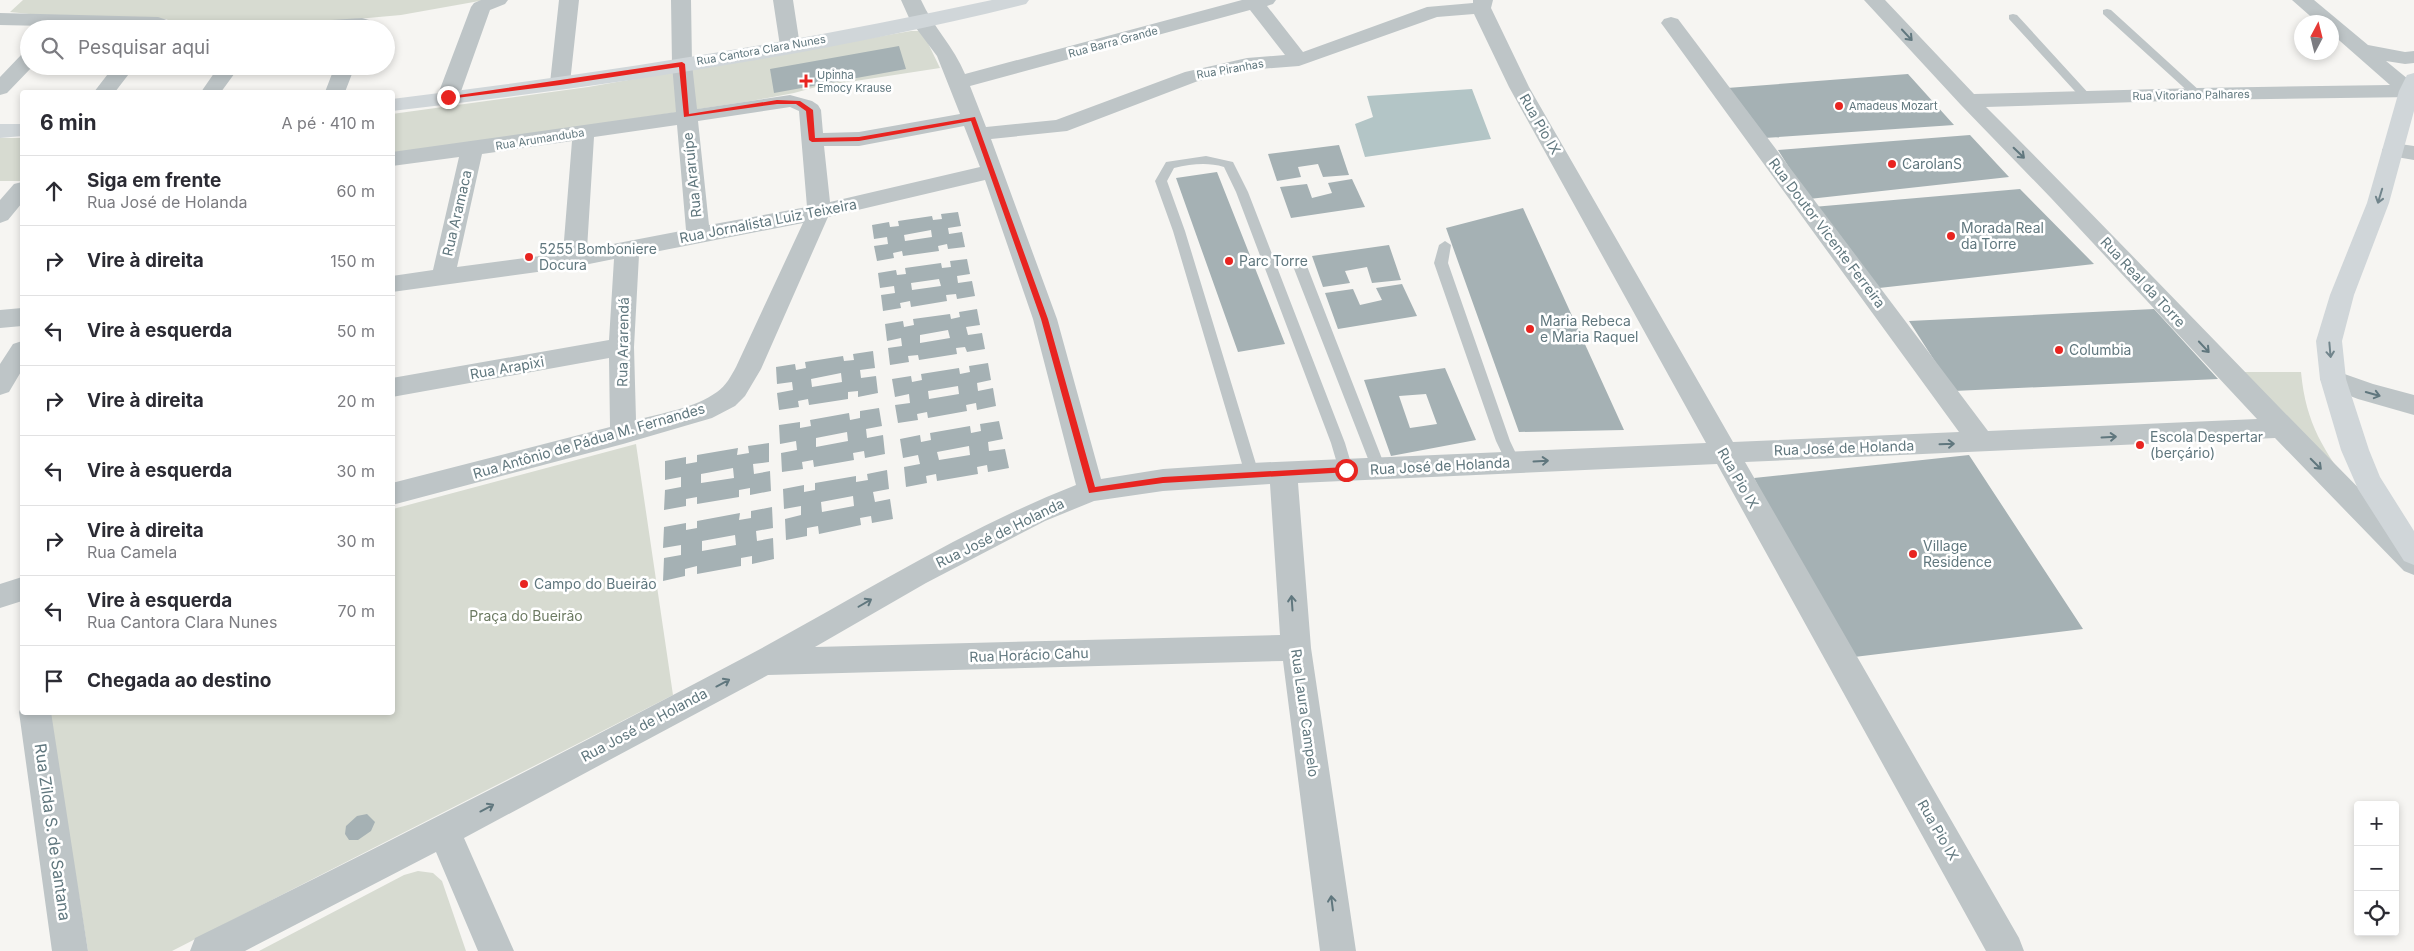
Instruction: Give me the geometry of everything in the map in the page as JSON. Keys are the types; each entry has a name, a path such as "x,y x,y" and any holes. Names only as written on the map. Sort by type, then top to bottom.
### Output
{"street":[{"path":"560,83 569,0"},
{"name":"Rua Araruípe","path":"681,0 682,64 698,234"},
{"path":"783,0 790,46"},
{"name":"Rua Cantora Clara Nunes","path":"395,105 560,83 790,46 916,10 1019,0"},
{"name":"Rua Real da Torre","path":"1874,0 2281,428 2414,563"},
{"path":"2302,0 2320,15"},
{"path":"1258,1 1298,60"},
{"name":"Rua Barra Grande","path":"959,82 1258,1"},
{"path":"448,97 490,4"},
{"name":"Rua Piranhas","path":"812,140 859,139 976,126 1059,126 1192,76 1247,64 1298,60 1434,11 1482,4"},
{"name":"Rua Pio IX","path":"1482,4 1519,87 1723,452 2006,951"},
{"path":"916,10 947,55 993,171 1045,319 1092,490"},
{"path":"0,20 20,22"},
{"name":"Rua Doutor Vicente Ferreira","path":"1671,22 1982,443"},
{"path":"2339,30 2412,87 2404,151 2378,203 2342,295 2330,341 2333,379 2348,432 2368,481 2414,553"},
{"path":"2363,50 2404,58 2414,57"},
{"path":"0,89 20,68"},
{"path":"106,90 118,75"},
{"path":"212,90 223,75"},
{"path":"336,90 342,75"},
{"name":"Rua Vitoriano Palhares","path":"1968,101 2412,87"},
{"name":"Rua Arumanduba","path":"395,159 472,149 777,102 798,102 810,110 812,140"},
{"path":"0,131 20,130"},
{"path":"574,259 584,132"},
{"path":"812,140 819,212"},
{"name":"Rua Aramaca","path":"443,277 472,149"},
{"name":"Rua Jornalista Luiz Teixeira","path":"395,284 574,259 819,212 993,171"},
{"path":"0,185 20,185"},
{"path":"0,215 20,191"},
{"name":"Rua Antônio de Pádua M. Fernandes","path":"395,493 623,434 703,411 726,399 736,388 748,369 819,212"},
{"name":"Rua Ararendá","path":"623,434 621,347 626,249"},
{"path":"0,319 20,317"},
{"name":"Rua Arapixi","path":"395,387 621,347"},
{"path":"0,385 20,353"},
{"path":"2333,379 2367,392 2414,404"},
{"name":"Rua José de Holanda","path":"208,951 444,831 762,662 916,574 982,539 1035,513 1092,490 1163,480 1252,474 1723,452 1982,443 2281,428"},
{"name":"Rua Laura Campelo","path":"1283,473 1296,648 1338,951"},
{"path":"0,596 20,590"},
{"name":"Rua Horácio Cahu","path":"762,662 1296,648"},
{"name":"Rua Zilda S. de Santana","path":"35,715 70,951"},
{"path":"444,831 496,951"}],"lane":[{"path":"2107,12 2197,94"},
{"path":"2013,17 2087,98"},
{"path":"1252,474 1179,231 1161,181 1170,165 1212,159 1229,165 1242,192 1338,443 1346,470"},
{"path":"1445,245 1441,263 1513,462"},
{"path":"1298,261 1379,469"}],"green space":[{"path":"23,0 485,0 401,15 346,20 168,20 60,17 10,12"},
{"path":"911,31 920,31 924,35 940,68 816,87 751,101 395,155 395,114 588,87"},
{"path":"0,138 20,138 20,181 0,181"},
{"path":"2238,372 2301,372 2307,407 2318,436 2325,450 2354,492"},
{"name":"Praça do Bueirão","path":"636,444 673,695 172,951 88,951 49,715 395,715 395,508"},
{"path":"418,871 433,873 442,881 466,951 259,951 404,875"}],"shaded area":[{"path":"1472,89 1491,139 1365,157 1355,124 1373,117 1367,96"}],"building":[{"name":"Upinha Emocy Krause","path":"899,46 906,69 774,93 770,69"},
{"name":"Amadeus Mozart","path":"1908,74 1954,125 1764,138 1727,88"},
{"name":"CarolanS","path":"1970,135 2009,177 1809,199 1778,150"},
{"path":"1339,145 1349,175 1323,177 1318,164 1298,167 1301,177 1277,181 1268,154"},
{"name":"Parc Torre","path":"1217,172 1285,344 1238,352 1176,178"},
{"path":"1352,179 1365,207 1291,218 1280,187 1307,184 1312,198 1332,193 1328,183"},
{"name":"Morada Real da Torre","path":"2020,189 2094,264 1879,288 1813,207"},
{"name":"Maria Rebeca e Maria Raquel","path":"1523,208 1624,430 1519,432 1446,228"},
{"path":"958,212 961,226 948,228 949,234 962,232 965,247 948,249 947,244 938,246 939,251 903,256 902,251 893,253 894,258 877,261 874,246 888,244 887,237 874,239 872,225 889,222 890,227 899,226 898,221 932,216 933,220 942,219 941,214","holes":["931,230 932,237 905,241 904,235"]},
{"path":"1389,245 1401,280 1372,283 1367,267 1345,271 1350,283 1323,287 1312,256"},
{"path":"967,259 970,274 957,276 958,283 972,281 975,296 957,299 956,294 946,295 947,301 911,307 910,301 900,303 901,308 883,311 881,295 895,293 894,286 880,288 878,273 896,270 897,275 906,274 905,268 941,263 942,268 951,267 950,261","holes":["939,279 941,286 912,290 911,283"]},
{"path":"1402,284 1417,316 1338,329 1325,293 1353,289 1360,305 1382,300 1376,288"},
{"path":"977,309 980,325 966,327 968,335 982,333 985,349 967,352 965,347 956,348 957,354 919,360 918,355 908,356 909,362 890,365 888,348 902,346 901,338 887,341 885,324 903,321 904,327 914,325 913,319 950,314 951,319 960,317 959,312","holes":["948,330 950,338 920,343 920,335"]},
{"name":"Columbia","path":"2154,309 2218,379 1954,391 1909,321"},
{"path":"873,351 875,368 860,370 861,378 876,376 878,393 858,397 858,391 848,392 848,399 809,405 808,399 798,401 799,407 779,410 777,393 793,390 792,382 777,384 776,367 795,364 796,370 806,368 805,362 843,356 844,361 854,360 853,354","holes":["841,373 842,382 812,387 811,379"]},
{"path":"988,363 991,380 977,383 978,391 993,388 996,406 977,410 976,403 966,405 967,411 928,418 927,412 917,414 918,420 898,423 895,405 910,403 909,394 895,397 892,379 911,376 912,382 922,380 921,374 959,368 960,374 970,372 969,366","holes":["958,386 959,394 929,399 928,391"]},
{"path":"1445,368 1476,440 1391,456 1364,380","holes":["1426,394 1437,424 1410,428 1399,396"]},
{"path":"879,408 882,426 866,429 867,438 883,435 885,454 865,458 864,451 853,453 854,460 814,467 813,460 802,462 803,469 782,472 781,453 797,450 796,441 780,444 779,425 800,422 800,428 811,426 810,420 849,413 850,420 860,418 860,411","holes":["847,432 848,441 816,447 816,438"]},
{"path":"999,421 1003,439 988,442 989,451 1005,449 1009,468 988,472 987,465 977,467 978,474 937,481 936,474 926,476 927,483 906,487 904,467 920,464 918,455 903,458 900,439 920,435 921,442 931,440 930,433 970,426 971,433 981,431 980,424","holes":["969,446 970,455 939,460 937,452"]},
{"path":"769,443 769,462 753,464 754,474 770,471 771,491 750,495 750,488 739,490 739,497 697,504 697,497 686,499 686,506 664,510 665,490 681,487 681,477 665,480 665,461 686,457 686,464 697,462 697,455 738,448 737,455 749,453 748,446","holes":["733,468 734,478 701,483 701,474"]},
{"name":"Village Residence","path":"1969,455 2083,629 1846,658 1754,478"},
{"path":"887,470 889,489 873,492 875,502 890,499 893,519 872,523 871,516 860,518 861,525 819,534 818,526 807,528 807,536 786,540 785,519 801,515 801,506 784,509 783,489 804,485 804,492 815,490 815,483 856,476 856,482 868,480 867,474","holes":["853,496 854,506 822,512 821,502"]},
{"path":"772,507 773,528 756,531 757,541 773,538 774,559 752,564 752,556 741,558 741,566 697,574 697,566 685,569 685,576 663,581 664,558 681,555 681,545 663,548 664,527 686,523 686,530 697,528 697,521 740,513 739,520 751,518 751,511","holes":["735,535 736,545 702,551 702,541"]},
{"path":"367,814 375,822 371,831 358,840 349,840 345,834 346,826 357,816"}],"place":[{"name":"Upinha Emocy Krause","path":"806,81"},
{"name":"Amadeus Mozart","path":"1839,106"},
{"name":"CarolanS","path":"1892,164"},
{"name":"Morada Real da Torre","path":"1951,236"},
{"name":"5255 Bomboniere Docura","path":"529,257"},
{"name":"Parc Torre","path":"1229,261"},
{"name":"Maria Rebeca e Maria Raquel","path":"1530,329"},
{"name":"Columbia","path":"2059,350"},
{"name":"Escola Despertar (berçário)","path":"2140,445"},
{"name":"Village Residence","path":"1913,554"},
{"name":"Campo do Bueirão","path":"524,584"}],"route":[{"path":"448,97 560,83 682,64 686,116 777,102 798,102 810,110 812,140 859,139 973,118 1045,319 1092,490 1163,480 1346,470"}]}
